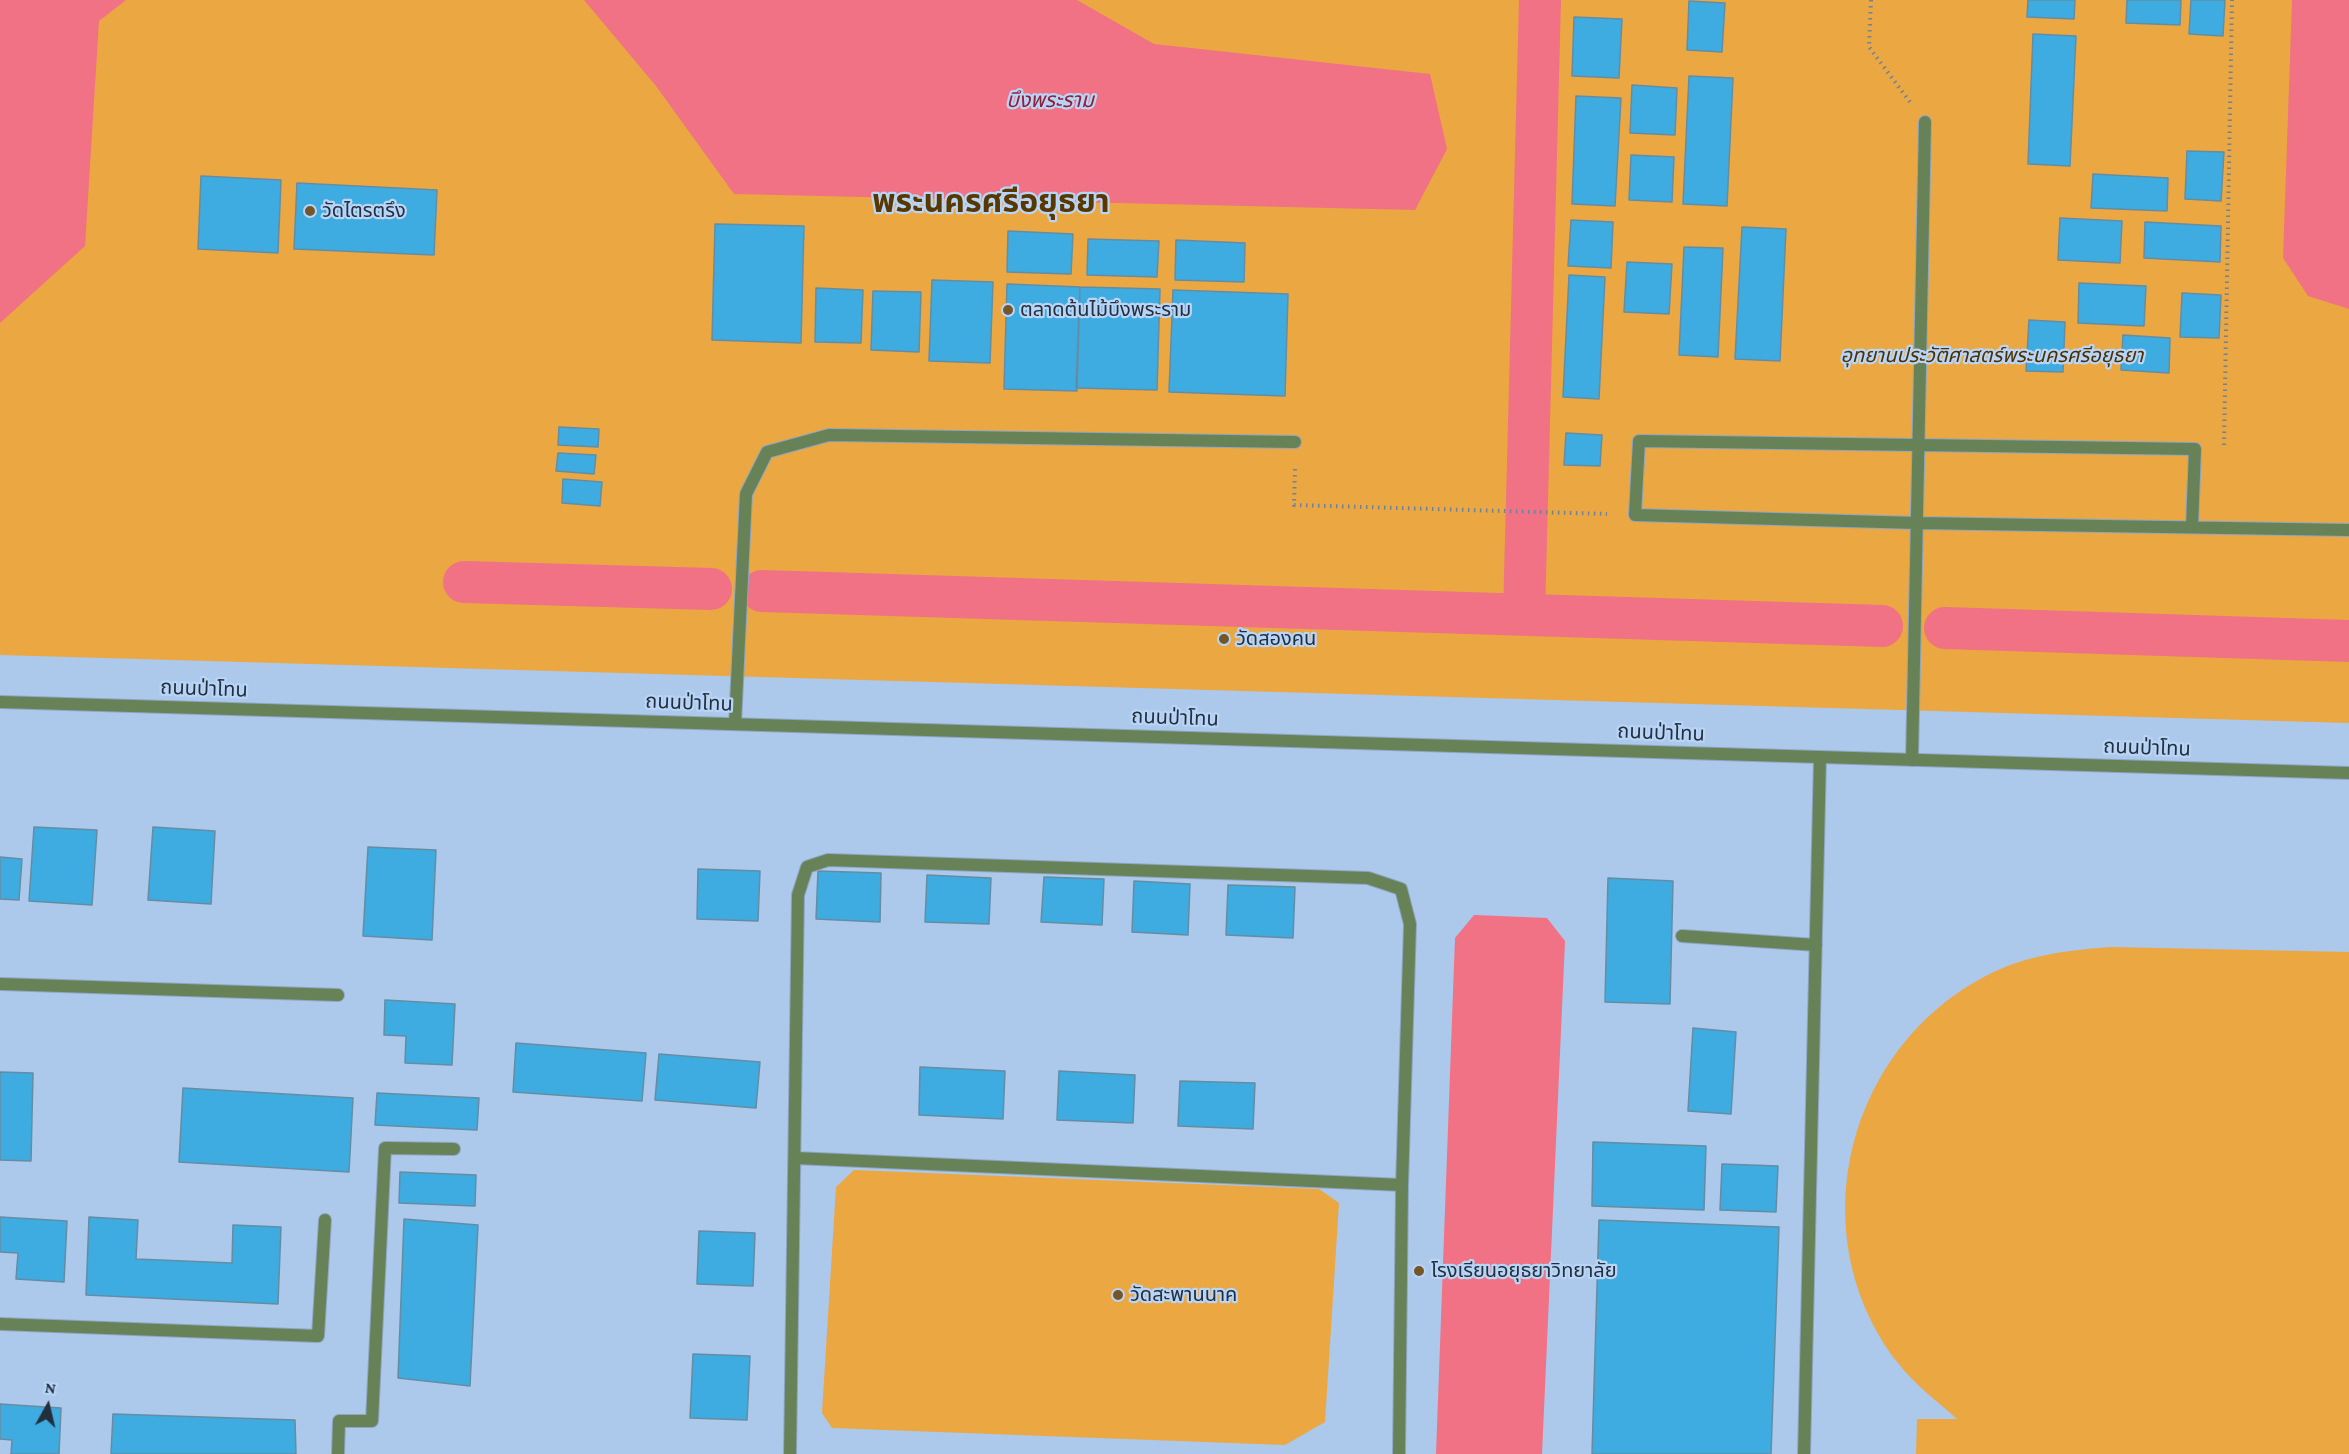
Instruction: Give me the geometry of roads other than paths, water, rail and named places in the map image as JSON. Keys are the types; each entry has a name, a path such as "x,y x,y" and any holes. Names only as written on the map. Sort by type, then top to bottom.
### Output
{"street":[{"path":"1912,760 1925,122"},
{"path":"735,724 746,494 767,453 829,435 1295,442"},
{"path":"2192,527 2195,449 1639,441 1635,515 1917,523 2349,530"},
{"name":"ถนนป่าโทน","path":"0,702 2349,773"},
{"path":"1804,1454 1820,757"},
{"path":"790,1454 798,895 807,867 828,860 1368,878 1401,890 1410,924 1402,1185 1399,1454"},
{"path":"1682,936 1816,945"},
{"path":"0,984 338,995"},
{"path":"338,1454 339,1421 372,1421 385,1148 454,1149"},
{"path":"795,1158 1402,1185"},
{"path":"0,1324 318,1336 325,1220"}],"water":[{"path":"0,0 126,0 99,21 85,246 0,323"},
{"name":"บึงพระราม","path":"584,0 1077,0 1154,44 1430,74 1447,149 1415,210 734,194 656,86"},
{"path":"2292,0 2349,0 2349,309 2308,296 2283,258"},
{"path":"1474,915 1547,918 1565,941 1542,1454 1436,1454 1455,938"}],"waterway":[{"path":"1524,615 1540,0"},
{"path":"464,582 711,589"},
{"path":"762,591 1882,626"},
{"path":"1945,628 2349,641"}],"place":[{"name":"วัดไตรตรึง","path":"310,211"},
{"name":"ตลาดต้นไม้บึงพระราม","path":"1008,310"},
{"name":"วัดสองคน","path":"1224,639"},
{"name":"โรงเรียนอยุธยาวิทยาลัย","path":"1419,1271"},
{"name":"วัดสะพานนาค","path":"1118,1295"}],"district":[{"name":"พระนครศรีอยุธยา","path":"991,202"}],"park label":[{"name":"อุทยานประวัติศาสตร์พระนครศรีอยุธยา","path":"1992,356"}]}
